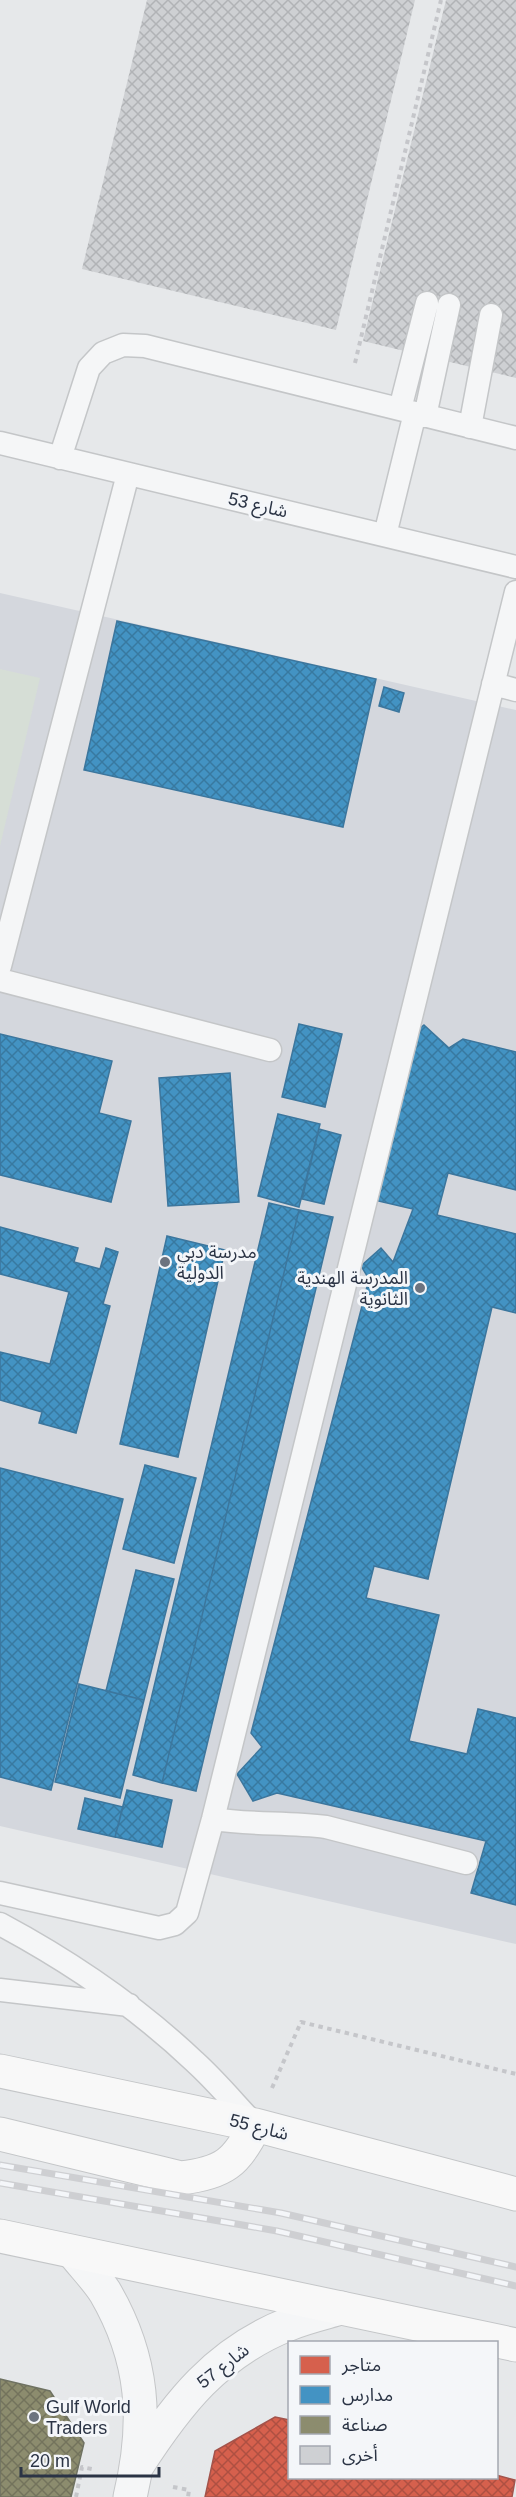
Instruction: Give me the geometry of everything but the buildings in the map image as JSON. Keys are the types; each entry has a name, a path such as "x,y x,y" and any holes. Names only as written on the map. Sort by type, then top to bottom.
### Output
{"street":[{"name":"شارع 55","path":"0,2071 255,2125 516,2194"},
{"path":"0,2134 181,2178 206,2175 228,2164 245,2147 255,2125"},
{"path":"0,2236 498,2341"},
{"name":"شارع 57","path":"73,2252 104,2290 126,2333 139,2380 141,2429 134,2482"},
{"name":"شارع 57","path":"134,2482 161,2429 196,2385 238,2350 288,2324 341,2307"},
{"path":"498,2341 516,2345"}],"lane":[{"path":"385,535 438,304"},
{"path":"470,427 491,315"},
{"path":"60,458 89,368 103,353 123,345 145,346 516,438"},
{"name":"شارع 53","path":"0,443 516,567"},
{"path":"0,966 128,474"},
{"path":"0,1893 159,1928 175,1924 187,1913 213,1819 516,592"},
{"path":"494,684 516,690"},
{"path":"0,980 270,1050"},
{"path":"213,1819 236,1823 306,1824 326,1827 466,1863"},
{"path":"0,1923 87,1974 130,2006 196,2062 255,2125"},
{"path":"0,1990 130,2006"}],"path":[{"path":"347,396 441,0"},
{"path":"255,2125 301,2022 516,2074"}],"shaded area":[{"name":"مدرسة دبي الدولية","path":"0,593 516,710 516,1944 0,1826"},
{"path":"0,669 40,678 0,846"}],"railway":[{"path":"0,2165 281,2213 516,2267"},
{"path":"0,2183 277,2231 516,2286"}],"place":[{"name":"مدرسة دبي الدولية","path":"165,1262"},
{"name":"المدرسة الهندية الثانوية","path":"420,1288"},
{"name":"Gulf World Traders","path":"34,2417"}]}
